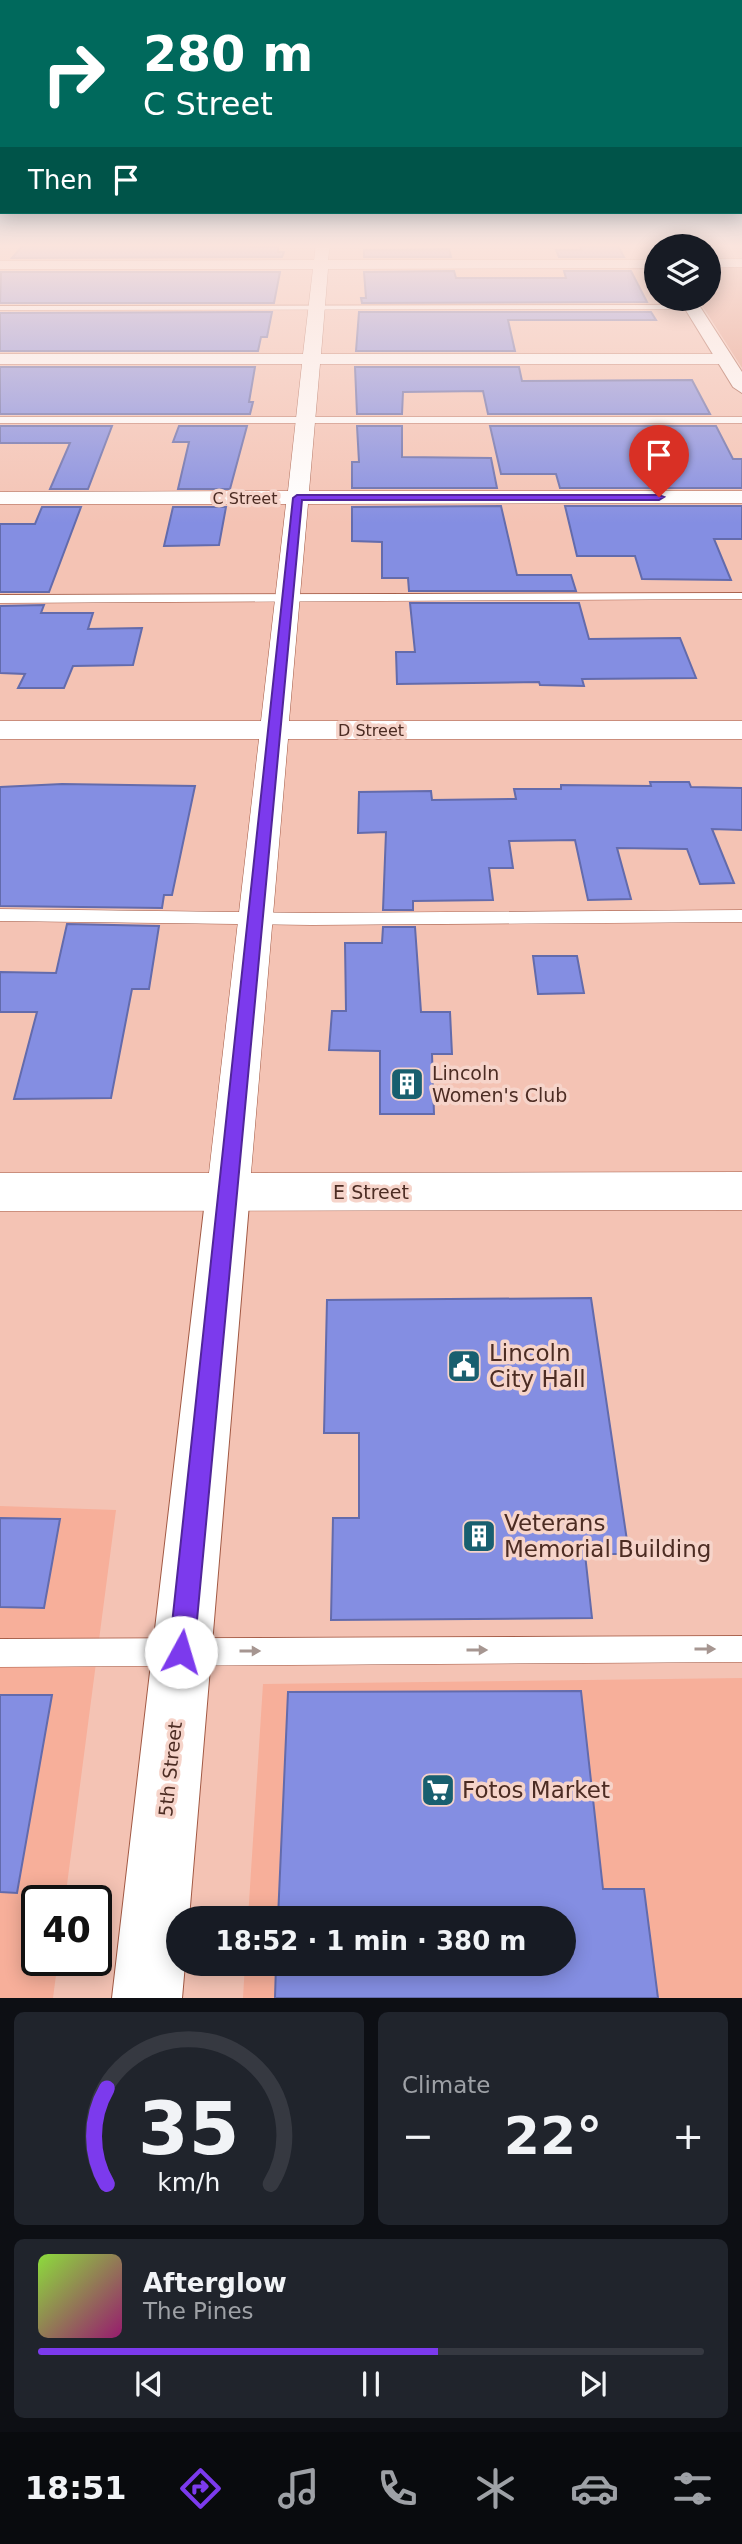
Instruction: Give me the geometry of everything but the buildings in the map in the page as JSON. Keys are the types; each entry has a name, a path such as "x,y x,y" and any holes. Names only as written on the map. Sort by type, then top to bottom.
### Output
{"main road":[{"path":"711,337 742,387"},
{"name":"5th Street","path":"147,1998 228,1192"}],"street":[{"name":"5th Street","path":"228,1192 314,337"},
{"path":"0,359 724,359"},
{"name":"C Street","path":"0,498 742,497"},
{"name":"D Street","path":"0,730 742,730"},
{"name":"E Street","path":"0,1192 742,1191"}],"lane":[{"path":"0,420 742,420"},
{"path":"0,599 742,596"},
{"path":"0,915 742,916"},
{"path":"0,1653 742,1649"}],"shaded area":[{"path":"722,337 742,337 742,368"},
{"path":"0,1506 116,1510 67,1885 21,1885 21,1976 56,1976 53,1998 0,1998"},
{"name":"Fotos Market","path":"742,1678 742,1998 243,1998 244,1976 576,1976 576,1906 249,1906 263,1684"}],"place":[{"name":"Lincoln Women's Club","path":"407,1084"},
{"name":"Lincoln City Hall","path":"464,1366"},
{"name":"Veterans Memorial Building","path":"479,1536"},
{"name":"Fotos Market","path":"438,1790"}],"route":[{"path":"181,1652 297,498 659,497"}]}
